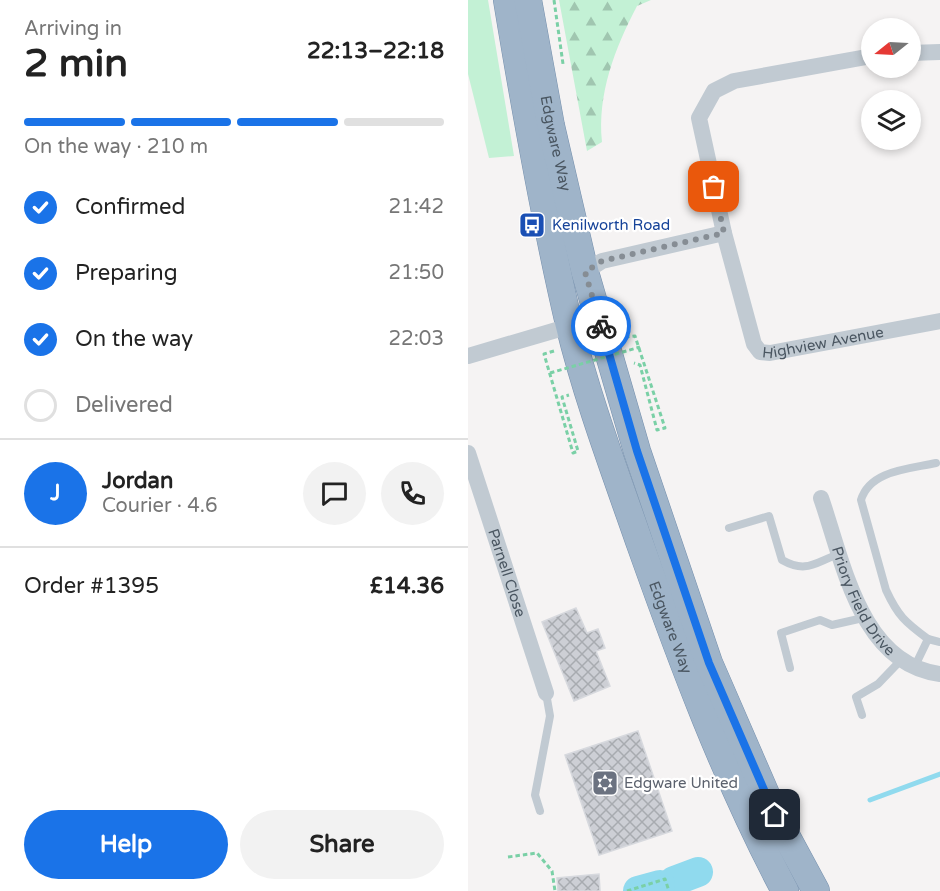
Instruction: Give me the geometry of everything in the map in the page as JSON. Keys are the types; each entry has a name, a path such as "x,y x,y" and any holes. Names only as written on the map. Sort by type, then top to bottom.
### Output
{"highway":[{"name":"Edgware Way","path":"507,0 531,146 570,326 613,467 684,668 755,833 785,891"},
{"name":"Edgware Way","path":"528,0 551,126 585,272 637,451 709,663 775,815 816,891"}],"street":[{"path":"921,53 940,52"},
{"path":"585,272 602,261 724,233 699,118 714,90 734,81 861,58"},
{"name":"Highview Avenue","path":"724,233 754,344 760,352 770,353 940,321"},
{"path":"468,356 570,326"},
{"name":"Parnell Close","path":"468,453 546,693"},
{"name":"Priory Field Drive","path":"822,498 862,618 890,651 925,672 940,674"}],"lane":[{"path":"936,463 873,480 864,490 861,500 879,570 892,604 901,620 928,639 940,642"},
{"path":"729,528 769,516 782,560 794,567 807,568 840,553"},
{"path":"790,668 781,633 820,620 832,625 862,618"},
{"path":"862,715 856,697 909,663 928,639"},
{"path":"540,811 534,795 550,716 546,693"}],"path":[{"path":"627,354 621,338 635,336 664,428 657,430 640,364 630,362 634,370"},
{"path":"550,373 640,347"},
{"path":"555,351 544,354 573,453 578,451 563,401"},
{"path":"638,378 640,389"},
{"path":"508,857 537,853 552,871 555,891"},
{"path":"627,891 665,879 669,891"}],"green space":[{"path":"468,0 488,0 514,156 489,158 468,74"},
{"path":"559,0 651,0 637,6 622,38 605,89 602,106 602,142 587,151"}],"building":[{"path":"576,608 587,633 598,629 605,648 596,651 610,686 574,701 542,622"},
{"path":"638,731 672,831 599,855 565,755"},
{"path":"599,874 600,891 558,891 557,878"}],"waterway":[{"path":"870,800 940,774"},
{"path":"674,881 698,872"},
{"path":"638,891 660,885"}],"way so far":[{"path":"601,326 585,272 602,261 724,233 714,187"}],"place":[{"name":"Kenilworth Road","path":"532,225"},
{"name":"Edgware United","path":"605,783"}],"route":[{"path":"601,326 637,451 709,663 775,815"}]}
